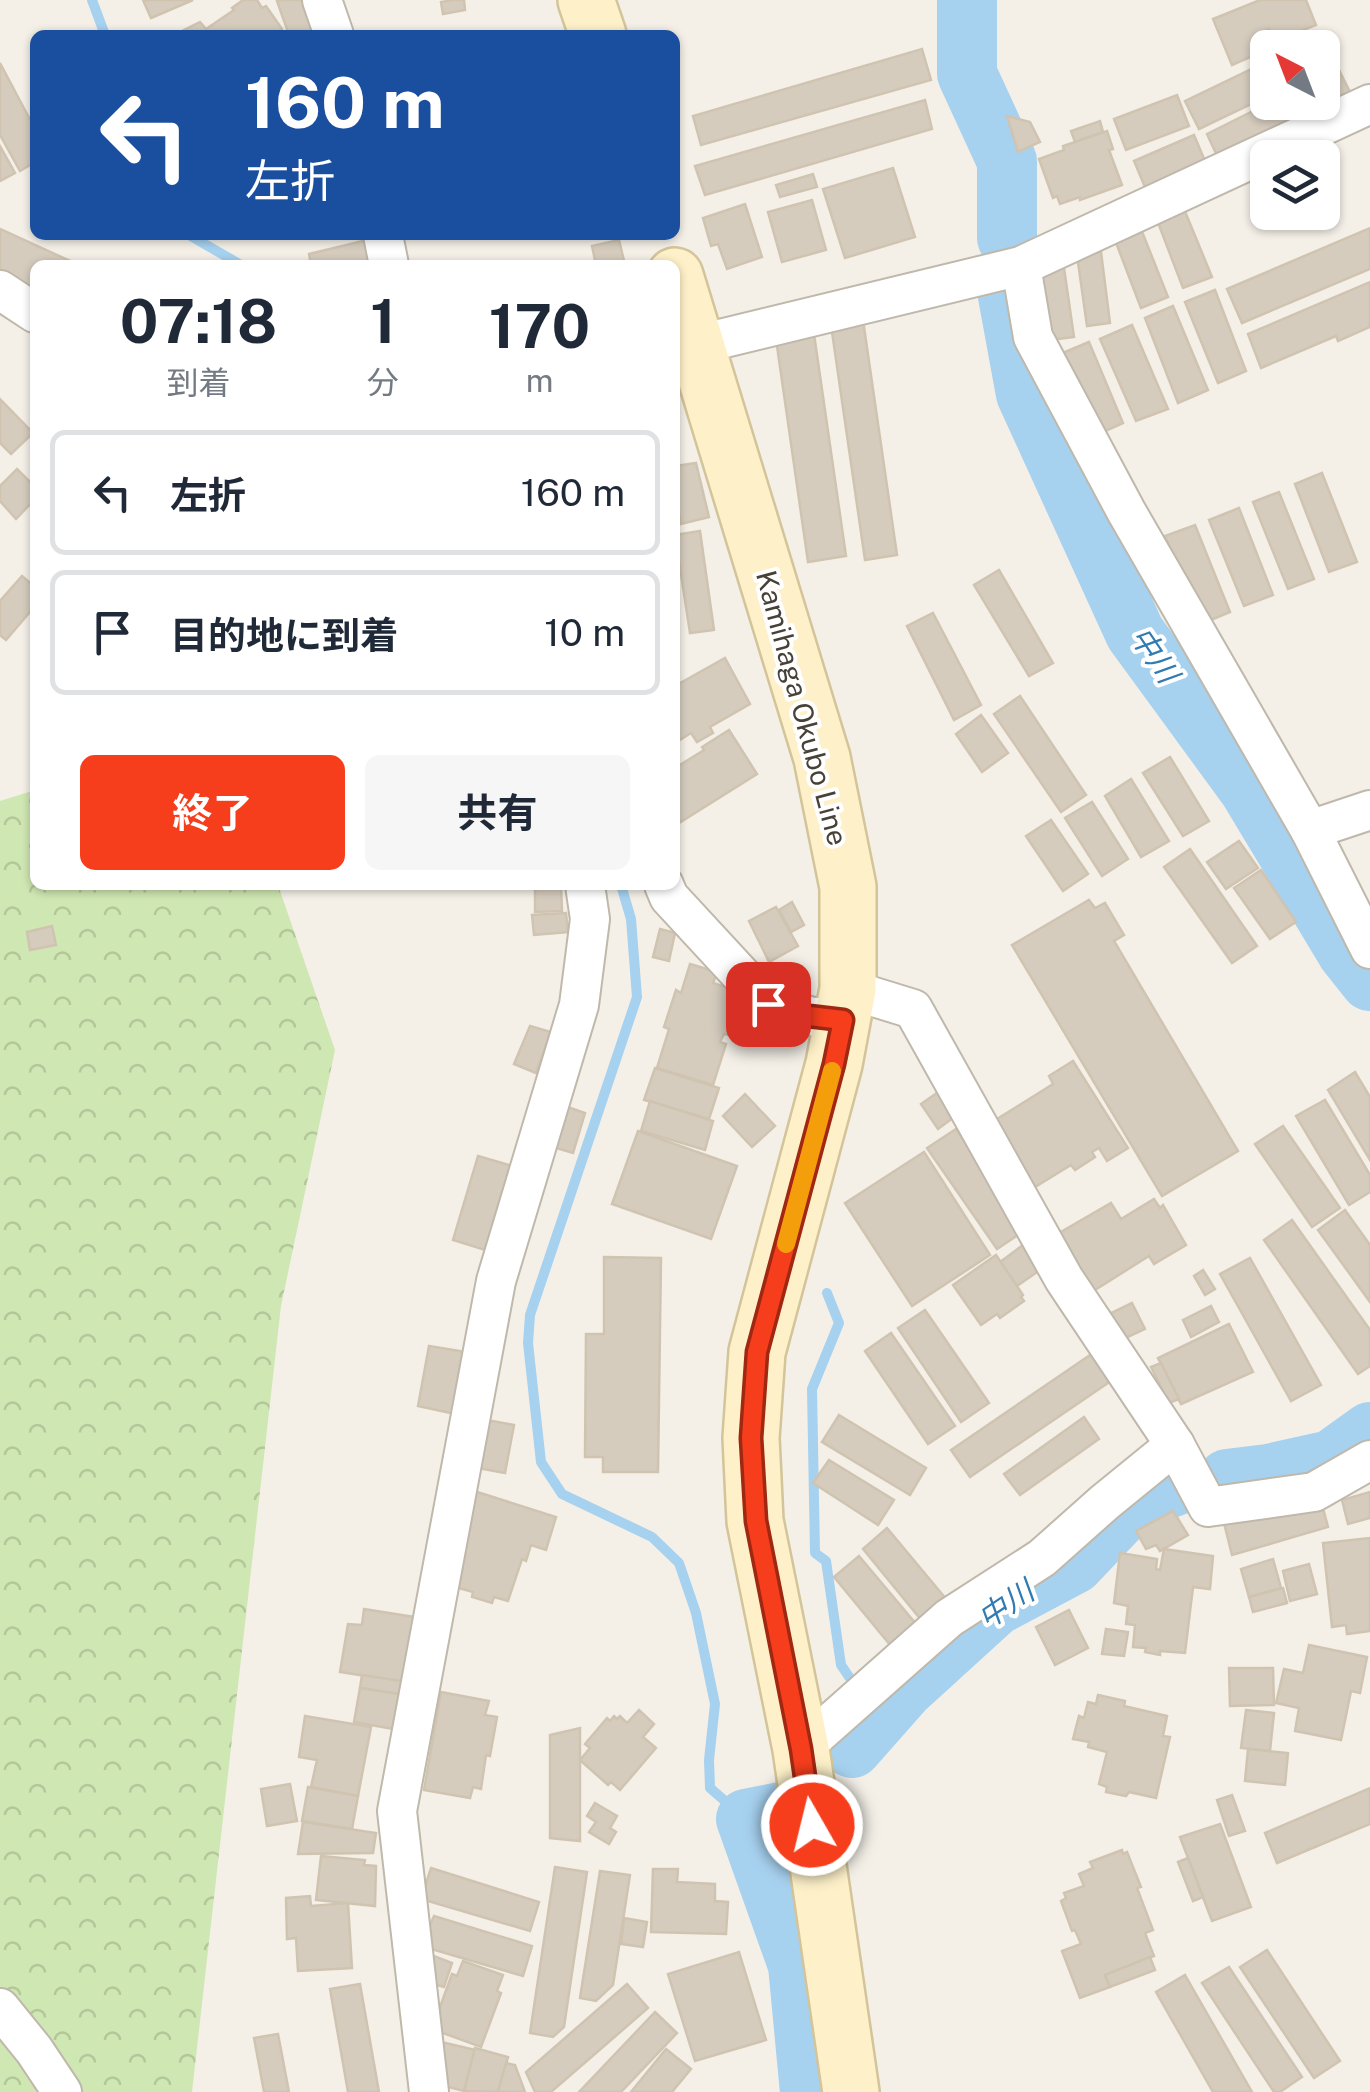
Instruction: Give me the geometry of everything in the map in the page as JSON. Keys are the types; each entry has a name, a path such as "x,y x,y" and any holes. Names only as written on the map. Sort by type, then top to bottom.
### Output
{"main road":[{"path":"586,0 596,30"},
{"name":"Kamihaga Okubo Line","path":"680,309 686,348 822,758 848,886 845,1004 834,1064 757,1352 751,1438 756,1521 801,1749 851,2092"}],"street":[{"path":"322,0 332,30"},
{"path":"686,348 1021,266 1370,104"},
{"path":"1021,266 1033,337 1126,511 1310,830 1370,949"},
{"path":"0,290 30,310"},
{"path":"1310,830 1370,810"},
{"path":"429,2092 397,1811 496,1281 579,1005 590,919 586,890"},
{"path":"666,890 768,1004 809,1016 845,1004 912,1009 1064,1279 1176,1445 1208,1508 1314,1492 1370,1460"},
{"path":"801,1749 950,1618 1042,1558 1176,1445"},
{"path":"0,2008 62,2092"}],"green space":[{"path":"30,792 30,890 280,890 335,1050 281,1306 192,2092 0,2092 0,801"}],"building":[{"path":"143,0 193,0 151,18"},
{"path":"243,0 257,0 282,29 184,30 200,22 206,29"},
{"path":"308,0 318,30 287,30 277,1"},
{"path":"464,0 465,10 443,14 441,2"},
{"path":"1260,0 1306,0 1316,25 1303,30 1250,30 1250,57 1232,65 1213,19"},
{"path":"922,49 931,80 701,145 693,116"},
{"path":"0,63 30,120 30,165 20,171 0,135"},
{"path":"1250,70 1250,105 1199,129 1185,101"},
{"path":"1340,72 1353,98 1340,104"},
{"path":"1177,95 1189,126 1126,150 1114,119"},
{"path":"925,100 932,129 705,195 695,166"},
{"path":"1250,112 1250,120 1307,120 1266,140 1250,140 1250,148 1220,162 1207,134"},
{"path":"1007,116 1030,122 1040,142 1018,152"},
{"path":"1100,121 1103,132 1075,142 1071,131"},
{"path":"1107,131 1113,149 1109,150 1122,185 1060,204 1057,196 1053,198 1039,159"},
{"path":"1194,135 1208,168 1148,194 1134,161"},
{"path":"0,146 15,173 0,181"},
{"path":"893,168 915,237 845,258 823,189"},
{"path":"813,174 817,187 780,197 776,185"},
{"path":"812,200 826,250 782,262 768,212"},
{"path":"745,204 762,257 727,269 718,244 711,246 703,218"},
{"path":"1184,209 1212,277 1183,288 1157,220"},
{"path":"1370,228 1370,269 1242,323 1227,289"},
{"path":"0,229 68,260 30,260 30,287 0,273"},
{"path":"1141,229 1168,297 1141,308 1115,240"},
{"path":"371,240 376,260 310,260 309,254"},
{"path":"619,240 624,260 595,260 592,246"},
{"path":"1101,252 1110,323 1087,326 1077,255"},
{"path":"1064,268 1074,337 1050,340 1040,271"},
{"path":"1370,282 1370,327 1338,341 1336,336 1261,368 1248,334"},
{"path":"1215,290 1246,371 1218,383 1185,302"},
{"path":"1173,306 1208,390 1178,403 1145,318"},
{"path":"863,320 897,555 865,560 831,325"},
{"path":"1132,325 1168,409 1136,421 1100,339"},
{"path":"814,334 846,556 808,562 776,339"},
{"path":"1089,342 1123,423 1094,436 1058,355"},
{"path":"0,399 30,430 30,436 11,454 0,443"},
{"path":"696,463 709,517 681,524 680,465"},
{"path":"17,469 30,482 30,504 16,519 0,501 0,486"},
{"path":"1322,473 1357,562 1329,572 1295,484"},
{"path":"1279,492 1314,579 1288,589 1253,502"},
{"path":"1239,508 1273,595 1244,606 1209,520"},
{"path":"1195,525 1230,612 1201,624 1165,536"},
{"path":"700,531 714,630 690,633 680,568 680,534"},
{"path":"999,570 1053,663 1029,676 974,585"},
{"path":"22,576 30,583 30,612 6,640 0,635 0,601"},
{"path":"933,613 981,705 954,720 907,626"},
{"path":"725,658 750,704 710,727 713,733 697,742 691,733 680,740 680,683"},
{"path":"1020,696 1086,795 1061,812 994,714"},
{"path":"981,715 1008,753 982,772 956,734"},
{"path":"729,730 757,774 680,822 680,765 704,750 702,747"},
{"path":"1170,757 1209,821 1183,836 1143,773"},
{"path":"1131,779 1169,841 1141,857 1105,796"},
{"path":"1092,802 1128,859 1102,876 1065,818"},
{"path":"1051,820 1088,874 1063,891 1026,836"},
{"path":"1239,841 1258,868 1226,889 1207,862"},
{"path":"1190,849 1257,946 1232,963 1164,867"},
{"path":"1261,870 1296,922 1270,939 1234,888"},
{"path":"535,890 561,890 562,911 535,912"},
{"path":"1089,900 1095,908 1105,903 1124,935 1114,941 1238,1151 1162,1196 1012,945"},
{"path":"792,902 804,925 791,932 779,910"},
{"path":"776,907 798,946 769,962 749,921"},
{"path":"566,913 568,932 534,935 532,915"},
{"path":"52,926 56,945 30,950 27,932"},
{"path":"660,929 675,933 669,961 653,957"},
{"path":"690,964 717,972 713,983 735,990 730,1008 738,1011 731,1035 724,1034 720,1042 726,1044 713,1085 657,1068 669,1029 664,1027 676,990 681,993"},
{"path":"530,1026 551,1032 536,1073 514,1064"},
{"path":"1073,1061 1128,1148 1107,1161 1099,1148 1092,1152 1095,1157 1075,1170 1071,1165 1035,1187 994,1121 1053,1084 1049,1076"},
{"path":"655,1068 719,1088 709,1119 644,1100"},
{"path":"1355,1072 1370,1097 1370,1160 1328,1090"},
{"path":"944,1088 961,1112 938,1129 921,1104"},
{"path":"745,1094 775,1126 752,1147 723,1116"},
{"path":"1325,1100 1370,1175 1370,1192 1349,1205 1296,1116"},
{"path":"650,1101 713,1121 705,1150 641,1131"},
{"path":"562,1105 585,1113 573,1153 549,1146"},
{"path":"1283,1126 1340,1208 1312,1227 1255,1144"},
{"path":"956,1129 1024,1231 997,1249 927,1148"},
{"path":"638,1131 737,1166 711,1239 612,1204"},
{"path":"924,1152 990,1255 912,1306 845,1203"},
{"path":"478,1156 512,1166 485,1250 453,1240"},
{"path":"1154,1199 1160,1208 1163,1205 1186,1245 1154,1264 1149,1256 1087,1295 1054,1236 1111,1203 1121,1219"},
{"path":"1345,1210 1370,1245 1370,1302 1318,1230"},
{"path":"1292,1220 1370,1330 1370,1366 1358,1374 1264,1240"},
{"path":"1023,1245 1040,1270 1017,1286 1000,1262"},
{"path":"996,1255 1024,1301 1000,1318 997,1314 981,1325 953,1285"},
{"path":"604,1257 661,1258 658,1472 603,1472 603,1457 585,1457 586,1334 604,1334"},
{"path":"1250,1258 1321,1385 1291,1401 1220,1274"},
{"path":"1203,1270 1215,1289 1205,1295 1194,1276"},
{"path":"1132,1303 1145,1329 1119,1341 1107,1315"},
{"path":"1211,1306 1219,1322 1191,1337 1183,1320"},
{"path":"925,1310 989,1403 961,1422 898,1328"},
{"path":"1229,1324 1253,1372 1181,1404 1158,1358"},
{"path":"891,1333 955,1426 928,1444 865,1351"},
{"path":"429,1346 466,1352 455,1414 418,1406"},
{"path":"1093,1353 1111,1381 970,1477 951,1450"},
{"path":"1161,1363 1179,1399 1169,1403 1151,1367"},
{"path":"839,1415 926,1468 910,1495 822,1442"},
{"path":"1084,1417 1099,1439 1020,1495 1004,1474"},
{"path":"487,1420 514,1425 505,1473 478,1468"},
{"path":"829,1460 894,1500 878,1525 813,1483"},
{"path":"474,1491 556,1517 546,1550 531,1545 526,1561 522,1559 508,1601 494,1597 492,1603 459,1588"},
{"path":"1370,1492 1370,1518 1348,1524 1342,1500"},
{"path":"1320,1497 1328,1527 1232,1555 1224,1523"},
{"path":"1173,1511 1188,1535 1160,1551 1156,1545 1146,1549 1136,1531"},
{"path":"887,1528 947,1600 922,1621 863,1549"},
{"path":"1370,1538 1370,1631 1347,1634 1346,1625 1332,1627 1323,1543"},
{"path":"1164,1549 1213,1556 1210,1589 1193,1587 1185,1653 1160,1651 1160,1655 1133,1647 1135,1625 1126,1624 1128,1606 1114,1603 1120,1553 1157,1559 1156,1569 1160,1570"},
{"path":"859,1556 917,1625 891,1646 834,1577"},
{"path":"1273,1559 1281,1588 1249,1597 1241,1569"},
{"path":"1309,1564 1317,1594 1290,1601 1283,1571"},
{"path":"1283,1588 1287,1603 1253,1612 1249,1597"},
{"path":"364,1609 421,1618 410,1683 340,1672 348,1624 362,1625"},
{"path":"1069,1610 1088,1648 1055,1665 1036,1627"},
{"path":"1106,1629 1128,1632 1124,1656 1102,1654"},
{"path":"1309,1645 1367,1657 1360,1693 1351,1691 1341,1740 1295,1731 1299,1708 1276,1703 1284,1669 1303,1673"},
{"path":"1229,1668 1273,1668 1274,1705 1230,1706"},
{"path":"362,1675 408,1682 405,1695 360,1688"},
{"path":"360,1688 405,1695 399,1730 354,1722"},
{"path":"441,1692 489,1701 485,1715 497,1717 481,1789 473,1787 470,1798 424,1790"},
{"path":"1098,1695 1167,1716 1163,1736 1170,1737 1156,1798 1106,1792 1107,1787 1099,1784 1107,1752 1073,1739 1079,1716 1084,1718 1088,1702 1096,1704"},
{"path":"639,1710 654,1724 643,1737 656,1748 620,1790 611,1782 608,1785 580,1760 590,1748 585,1744 607,1718 610,1721 620,1716 627,1723"},
{"path":"1246,1710 1274,1713 1270,1751 1241,1748"},
{"path":"305,1716 371,1727 358,1796 311,1787 317,1760 299,1757"},
{"path":"580,1728 580,1841 550,1838 550,1735"},
{"path":"1248,1749 1288,1753 1285,1785 1245,1781"},
{"path":"290,1784 297,1821 267,1826 261,1789"},
{"path":"308,1787 358,1796 352,1829 302,1821"},
{"path":"1370,1788 1370,1824 1277,1863 1265,1833"},
{"path":"1232,1795 1245,1831 1229,1836 1217,1800"},
{"path":"595,1803 617,1816 610,1828 616,1832 609,1844 589,1832 596,1822 587,1816"},
{"path":"303,1822 376,1833 373,1853 298,1854"},
{"path":"1220,1824 1251,1907 1212,1921 1180,1837"},
{"path":"1122,1850 1123,1854 1127,1852 1141,1887 1137,1888 1153,1930 1145,1933 1154,1956 1105,1975 1110,1987 1080,1998 1062,1951 1081,1944 1061,1901 1066,1898 1064,1893 1084,1886 1079,1874 1093,1868 1090,1862"},
{"path":"321,1856 365,1860 364,1865 376,1866 375,1906 316,1900"},
{"path":"1188,1858 1203,1897 1193,1901 1178,1862"},
{"path":"555,1867 587,1872 564,2027 553,2037 530,2033"},
{"path":"431,1868 539,1902 530,1931 421,1899"},
{"path":"653,1869 678,1869 677,1882 715,1884 715,1901 728,1902 726,1934 651,1932"},
{"path":"600,1871 630,1875 613,1985 596,2001 580,1998"},
{"path":"310,1896 311,1906 348,1903 352,1968 298,1971 296,1938 287,1939 286,1898"},
{"path":"434,1916 532,1946 523,1976 421,1946"},
{"path":"624,1918 647,1922 643,1947 621,1944"},
{"path":"1267,1950 1340,2061 1314,2078 1240,1967"},
{"path":"739,1952 766,2040 695,2061 668,1974"},
{"path":"431,1955 452,1963 444,1987 422,1981"},
{"path":"1150,1957 1155,1970 1110,1987 1105,1975"},
{"path":"463,1961 503,1975 497,1991 501,1993 481,2047 432,2029 452,1974 457,1976"},
{"path":"1229,1967 1302,2077 1280,2092 1274,2092 1202,1983"},
{"path":"1185,1975 1252,2092 1213,2092 1156,1992"},
{"path":"360,1984 379,2092 348,2092 330,1989"},
{"path":"627,1984 648,2008 551,2092 535,2092 526,2072"},
{"path":"655,2012 677,2033 621,2092 579,2092"},
{"path":"278,2034 289,2092 264,2092 254,2038"},
{"path":"433,2040 475,2050 464,2091 437,2084"},
{"path":"475,2048 508,2057 498,2092 464,2091"},
{"path":"666,2049 691,2069 672,2092 631,2092"},
{"path":"506,2063 515,2065 525,2092 498,2092"}],"waterway":[{"path":"92,0 103,30"},
{"name":"中川","path":"967,0 967,74 1007,161 1007,238"},
{"path":"198,240 232,260"},
{"name":"中川","path":"1008,296 1026,394 1135,633 1249,789 1347,952 1370,981"},
{"path":"622,890 631,919 637,997 530,1315 528,1343 541,1462 562,1494 652,1537 679,1563 696,1613 715,1704 710,1788 746,1819"},
{"path":"827,1293 839,1323 812,1389 815,1553 826,1561 841,1665 856,1687"},
{"name":"中川","path":"1227,1479 1331,1460 1370,1432"},
{"name":"中川","path":"852,1748 905,1688 995,1606 1074,1564 1133,1502 1175,1486"},
{"path":"871,1707 879,1718"},
{"name":"中川","path":"781,1812 746,1819 798,1965 810,2092"}],"slow traffic":[{"path":"786,1244 832,1071"}],"route":[{"path":"768,1004 809,1016 843,1020 757,1352 751,1438 756,1521 812,1825"}]}
